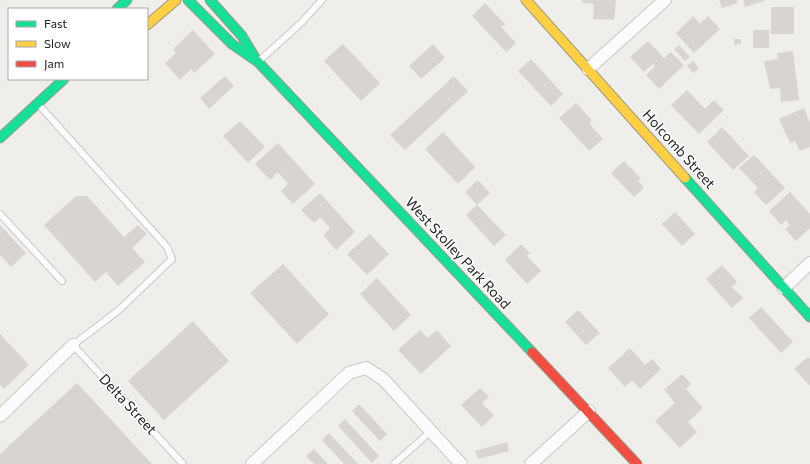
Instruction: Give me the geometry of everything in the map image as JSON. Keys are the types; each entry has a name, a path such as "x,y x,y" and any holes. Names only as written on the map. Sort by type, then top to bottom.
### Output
{"main road":[{"path":"118,8 126,0"},
{"path":"148,24 176,0"},
{"name":"West Stolley Park Road","path":"188,0 232,44 258,62 590,411 638,464"},
{"name":"West Stolley Park Road","path":"210,0 242,36 258,62"},
{"name":"Holcomb Street","path":"526,0 810,317"},
{"path":"0,138 63,80"}],"street":[{"path":"588,69 665,0"},
{"path":"784,288 810,262"},
{"path":"0,416 73,345"},
{"path":"252,464 349,373 366,368 383,379 391,387 461,464"},
{"path":"531,464 590,411"}],"lane":[{"path":"258,62 301,23 322,0"},
{"path":"38,104 167,247 172,259 118,310 73,345"},
{"path":"0,214 62,281"},
{"name":"Delta Street","path":"73,345 183,464"},
{"path":"394,464 430,431"}],"building":[{"path":"582,0 616,0 614,20 593,19 594,4 582,3"},
{"path":"719,0 737,0 738,3 722,8"},
{"path":"743,0 767,0 745,7"},
{"path":"485,3 505,24 501,27 516,43 506,52 472,16"},
{"path":"771,7 794,7 794,34 771,34"},
{"path":"693,16 700,24 708,16 720,29 694,53 676,33"},
{"path":"193,30 215,54 194,73 191,69 180,80 165,63 176,53 173,49"},
{"path":"753,30 769,30 769,48 753,48"},
{"path":"734,39 741,39 741,44 734,45"},
{"path":"648,41 664,58 671,52 684,65 659,89 646,75 655,66 653,64 644,72 630,57"},
{"path":"343,44 380,83 361,101 324,61"},
{"path":"433,44 445,58 421,79 409,66"},
{"path":"679,45 690,57 685,61 674,49"},
{"path":"793,51 799,100 781,102 780,88 770,89 764,61 778,59 777,53"},
{"path":"531,59 563,94 551,106 518,71"},
{"path":"693,61 699,68 693,73 687,66"},
{"path":"225,76 234,86 209,109 200,98"},
{"path":"454,76 468,91 405,150 390,135"},
{"path":"687,90 705,109 714,100 724,110 699,134 671,105"},
{"path":"576,103 592,120 589,123 603,139 589,151 559,118"},
{"path":"804,108 810,123 810,147 800,151 795,141 790,143 779,119"},
{"path":"240,121 265,147 248,163 223,136"},
{"path":"722,127 749,156 733,170 707,142"},
{"path":"443,132 475,167 458,184 425,149"},
{"path":"278,143 315,184 293,204 281,191 288,184 278,172 270,180 255,164"},
{"path":"754,155 785,188 766,205 754,192 758,188 739,168"},
{"path":"624,161 641,178 638,181 644,187 634,197 611,173"},
{"path":"478,180 490,193 477,205 465,192"},
{"path":"790,192 810,214 810,228 796,241 785,229 790,225 786,220 781,225 769,211"},
{"path":"320,193 355,232 336,250 323,235 330,228 320,217 314,223 301,210"},
{"path":"76,196 87,196 124,237 138,225 147,234 132,248 145,262 118,286 106,272 95,282 44,225"},
{"path":"477,205 506,235 494,246 466,215"},
{"path":"675,212 695,234 682,246 662,224"},
{"path":"0,225 26,253 11,267 0,255"},
{"path":"370,234 389,254 367,275 347,254"},
{"path":"521,244 530,253 527,256 541,271 527,284 505,260"},
{"path":"283,264 329,314 297,344 250,293"},
{"path":"722,265 737,282 732,287 743,298 732,308 706,279"},
{"path":"377,278 411,315 394,331 360,294"},
{"path":"761,307 793,342 781,353 749,318"},
{"path":"578,310 600,333 586,345 565,322"},
{"path":"193,321 229,361 164,420 128,381"},
{"path":"420,330 427,338 437,330 451,346 421,374 398,350"},
{"path":"0,334 29,365 4,389 0,385"},
{"path":"630,348 645,365 652,359 661,369 640,389 632,380 625,387 608,368"},
{"path":"808,357 810,359 810,386 794,369"},
{"path":"682,374 691,384 686,389 703,408 688,422 697,432 680,448 655,421 675,403 664,390"},
{"path":"77,383 152,464 0,464 0,454"},
{"path":"480,388 489,397 482,403 494,415 482,427 461,405"},
{"path":"359,404 387,434 380,441 352,411"},
{"path":"345,419 379,456 372,463 338,426"},
{"path":"329,433 358,464 344,464 322,440"},
{"path":"507,442 509,451 478,459 475,451"},
{"path":"314,449 328,464 314,464 306,456"}],"traffic: fast":[{"path":"118,8 127,0"},
{"path":"188,0 232,44 258,62 532,352"},
{"path":"210,0 242,36 254,56"},
{"path":"0,138 63,80"},
{"path":"685,178 810,317"}],"traffic: slow":[{"path":"148,24 176,0"},
{"path":"526,0 685,178"}],"traffic: jam":[{"path":"532,352 637,464"}]}
